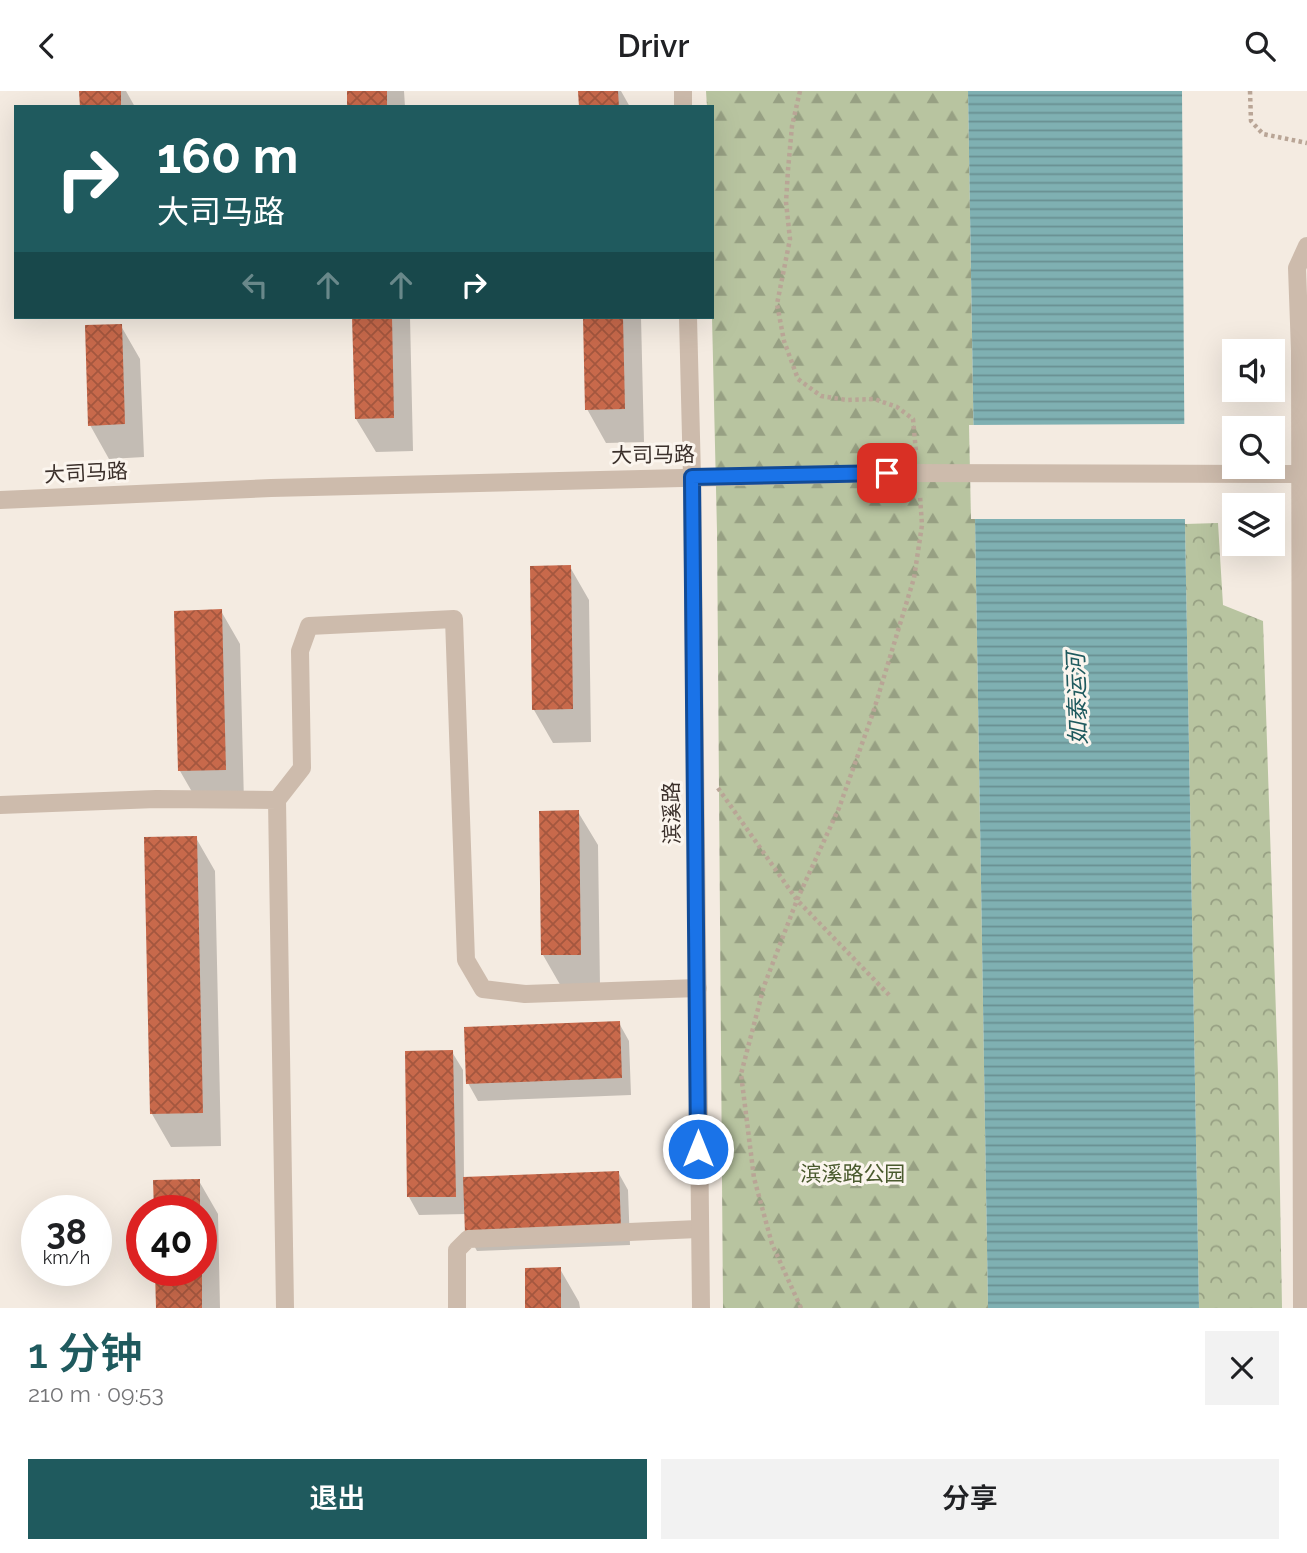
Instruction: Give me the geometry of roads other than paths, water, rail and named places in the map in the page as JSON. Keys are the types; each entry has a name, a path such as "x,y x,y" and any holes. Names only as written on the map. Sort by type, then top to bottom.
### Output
{"street":[{"path":"1302,1308 1300,351 1297,268 1307,246"},
{"name":"滨溪路","path":"688,319 701,1308"},
{"name":"大司马路","path":"0,500 271,488 887,473 1307,474"},
{"path":"285,1308 277,800 302,768 300,651 309,626 454,619 466,960 483,989 525,994 698,988"},
{"path":"0,805 156,799 277,800"},
{"path":"457,1308 457,1251 468,1239 698,1229"}],"water":[{"name":"如泰运河","path":"968,91 1182,91 1185,524 1199,1308 988,1308"}],"park label":[{"name":"滨溪路公园","path":"853,1174"}]}
